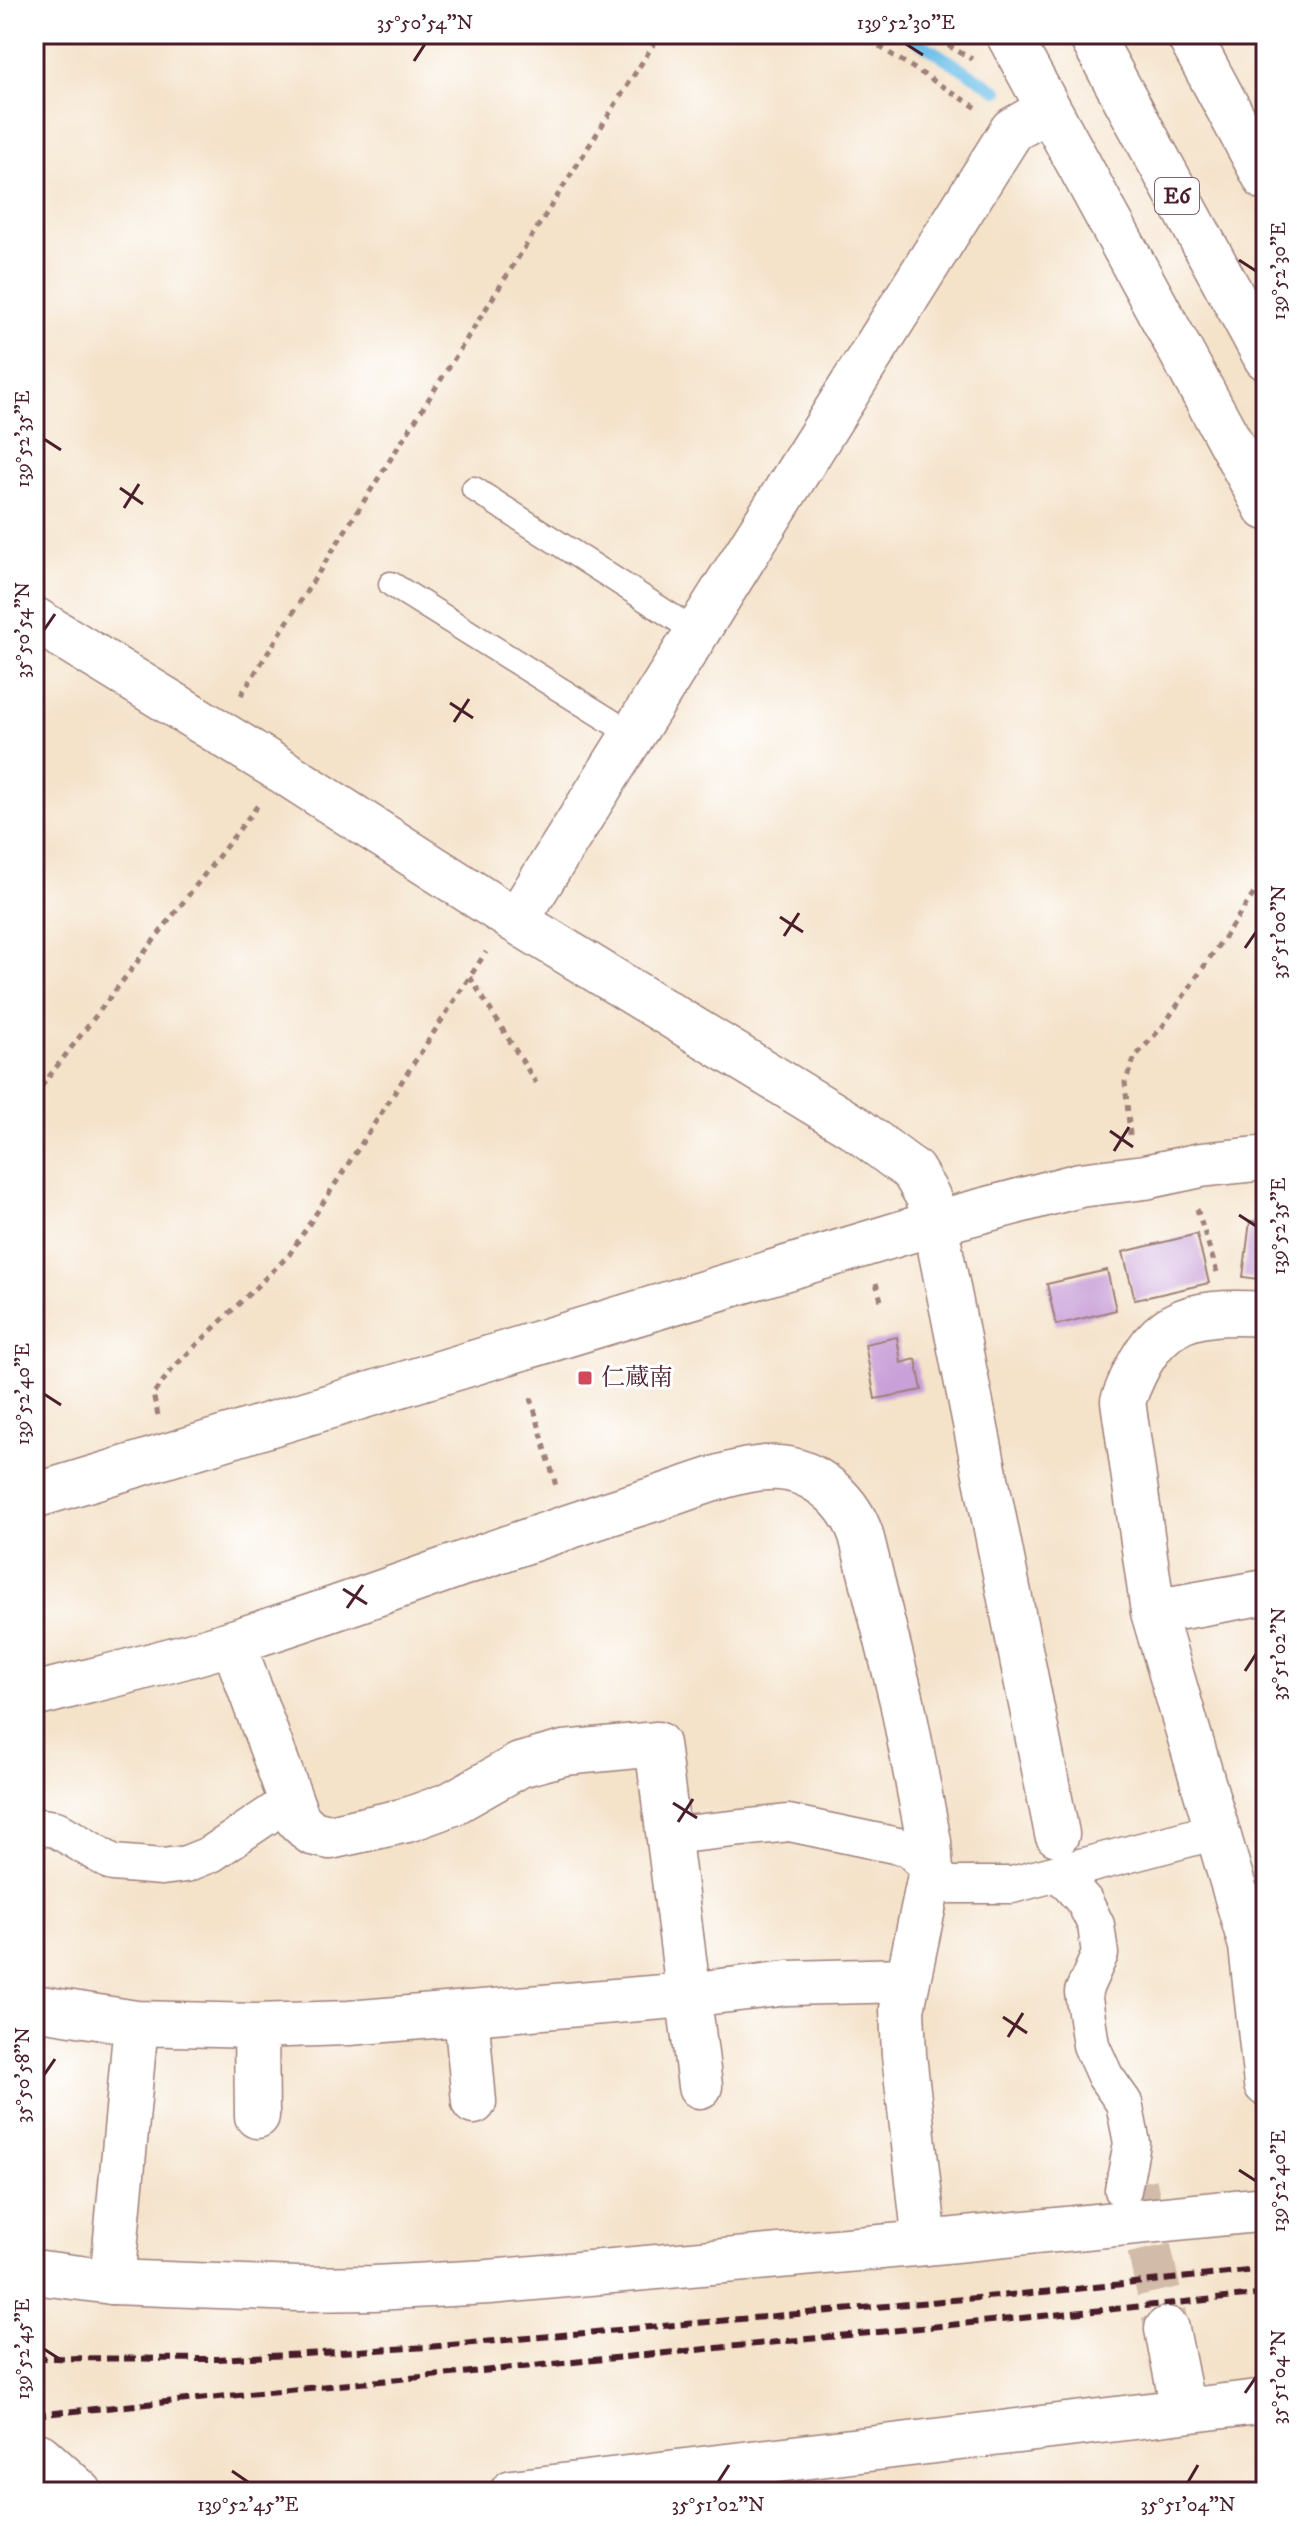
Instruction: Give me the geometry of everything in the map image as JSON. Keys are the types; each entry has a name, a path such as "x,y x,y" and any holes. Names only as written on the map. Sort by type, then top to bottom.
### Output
{"main road":[{"path":"1008,34 1030,120 1266,508"},
{"name":"E6","path":"1090,34 1266,358"},
{"path":"1188,34 1266,179"},
{"path":"513,919 1030,120"},
{"path":"34,619 284,772 513,919 854,1127 913,1171 928,1197 935,1223 1058,1854"},
{"path":"1080,1185 1141,1151 1246,1131 1266,1131"},
{"path":"34,1496 935,1223 1080,1185 1145,1177 1201,1165 1266,1158"},
{"path":"1247,1313 1189,1318 1173,1326 1150,1345 1135,1369 1123,1401 1153,1612 1217,1831 1258,1945 1266,2084"},
{"path":"34,1695 233,1643 567,1525 752,1469 787,1469 810,1477 833,1491 854,1515 861,1535 902,1701 929,1842 931,1871 902,2009 904,2055 925,2243"},
{"path":"1153,1612 1266,1592"},
{"path":"233,1643 298,1820 312,1833 330,1837 407,1820 451,1804 520,1765 564,1753 657,1744 700,2086"},
{"path":"34,2007 136,2023 256,2026 349,2023 687,1995 788,1983 906,1980"},
{"path":"466,2013 474,2102"},
{"path":"112,2282 136,2023"},
{"path":"256,2026 257,2116"},
{"path":"34,2272 112,2282 298,2289 374,2288 489,2282 1266,2209"},
{"path":"1167,2329 1183,2410"},
{"path":"512,2492 616,2486 1266,2401"},
{"path":"40,2456 80,2492"}],"street":[{"path":"34,1826 56,1829 113,1863 162,1867 186,1864 211,1854 254,1828 291,1800"},
{"path":"668,1836 789,1823 908,1848 947,1885 982,1887 1012,1885 1058,1854 1217,1831"},
{"path":"1058,1854 1096,1925 1100,1954 1083,1992 1091,2045 1105,2076 1124,2103 1132,2143 1123,2190"}],"lane":[{"path":"474,489 698,633"},
{"path":"391,584 633,735"}],"path":[{"path":"218,733 660,34"},
{"path":"859,34 1030,120"},
{"path":"34,1096 284,772"},
{"path":"1134,1155 1127,1121 1125,1082 1135,1057 1163,1026 1266,876"},
{"path":"168,1455 153,1394 174,1367 289,1255 470,977 513,919"},
{"path":"470,977 536,1083"},
{"path":"1194,1197 1247,1313"},
{"path":"531,1398 567,1525"}],"building":[{"path":"1250,1221 1266,1223 1266,1280 1243,1277"},
{"path":"1197,1234 1209,1283 1135,1300 1123,1252"},
{"path":"1107,1270 1116,1310 1056,1325 1047,1284"},
{"path":"897,1337 901,1363 916,1359 922,1390 875,1399 865,1344"}],"waterway":[{"path":"906,34 998,91"}],"tunnel":[{"path":"1135,2184 1167,2329"}],"railway":[{"path":"34,2358 217,2359 428,2347 1266,2269"},
{"path":"34,2415 1266,2294"}],"place":[{"name":"仁蔵南","path":"585,1378"}]}
